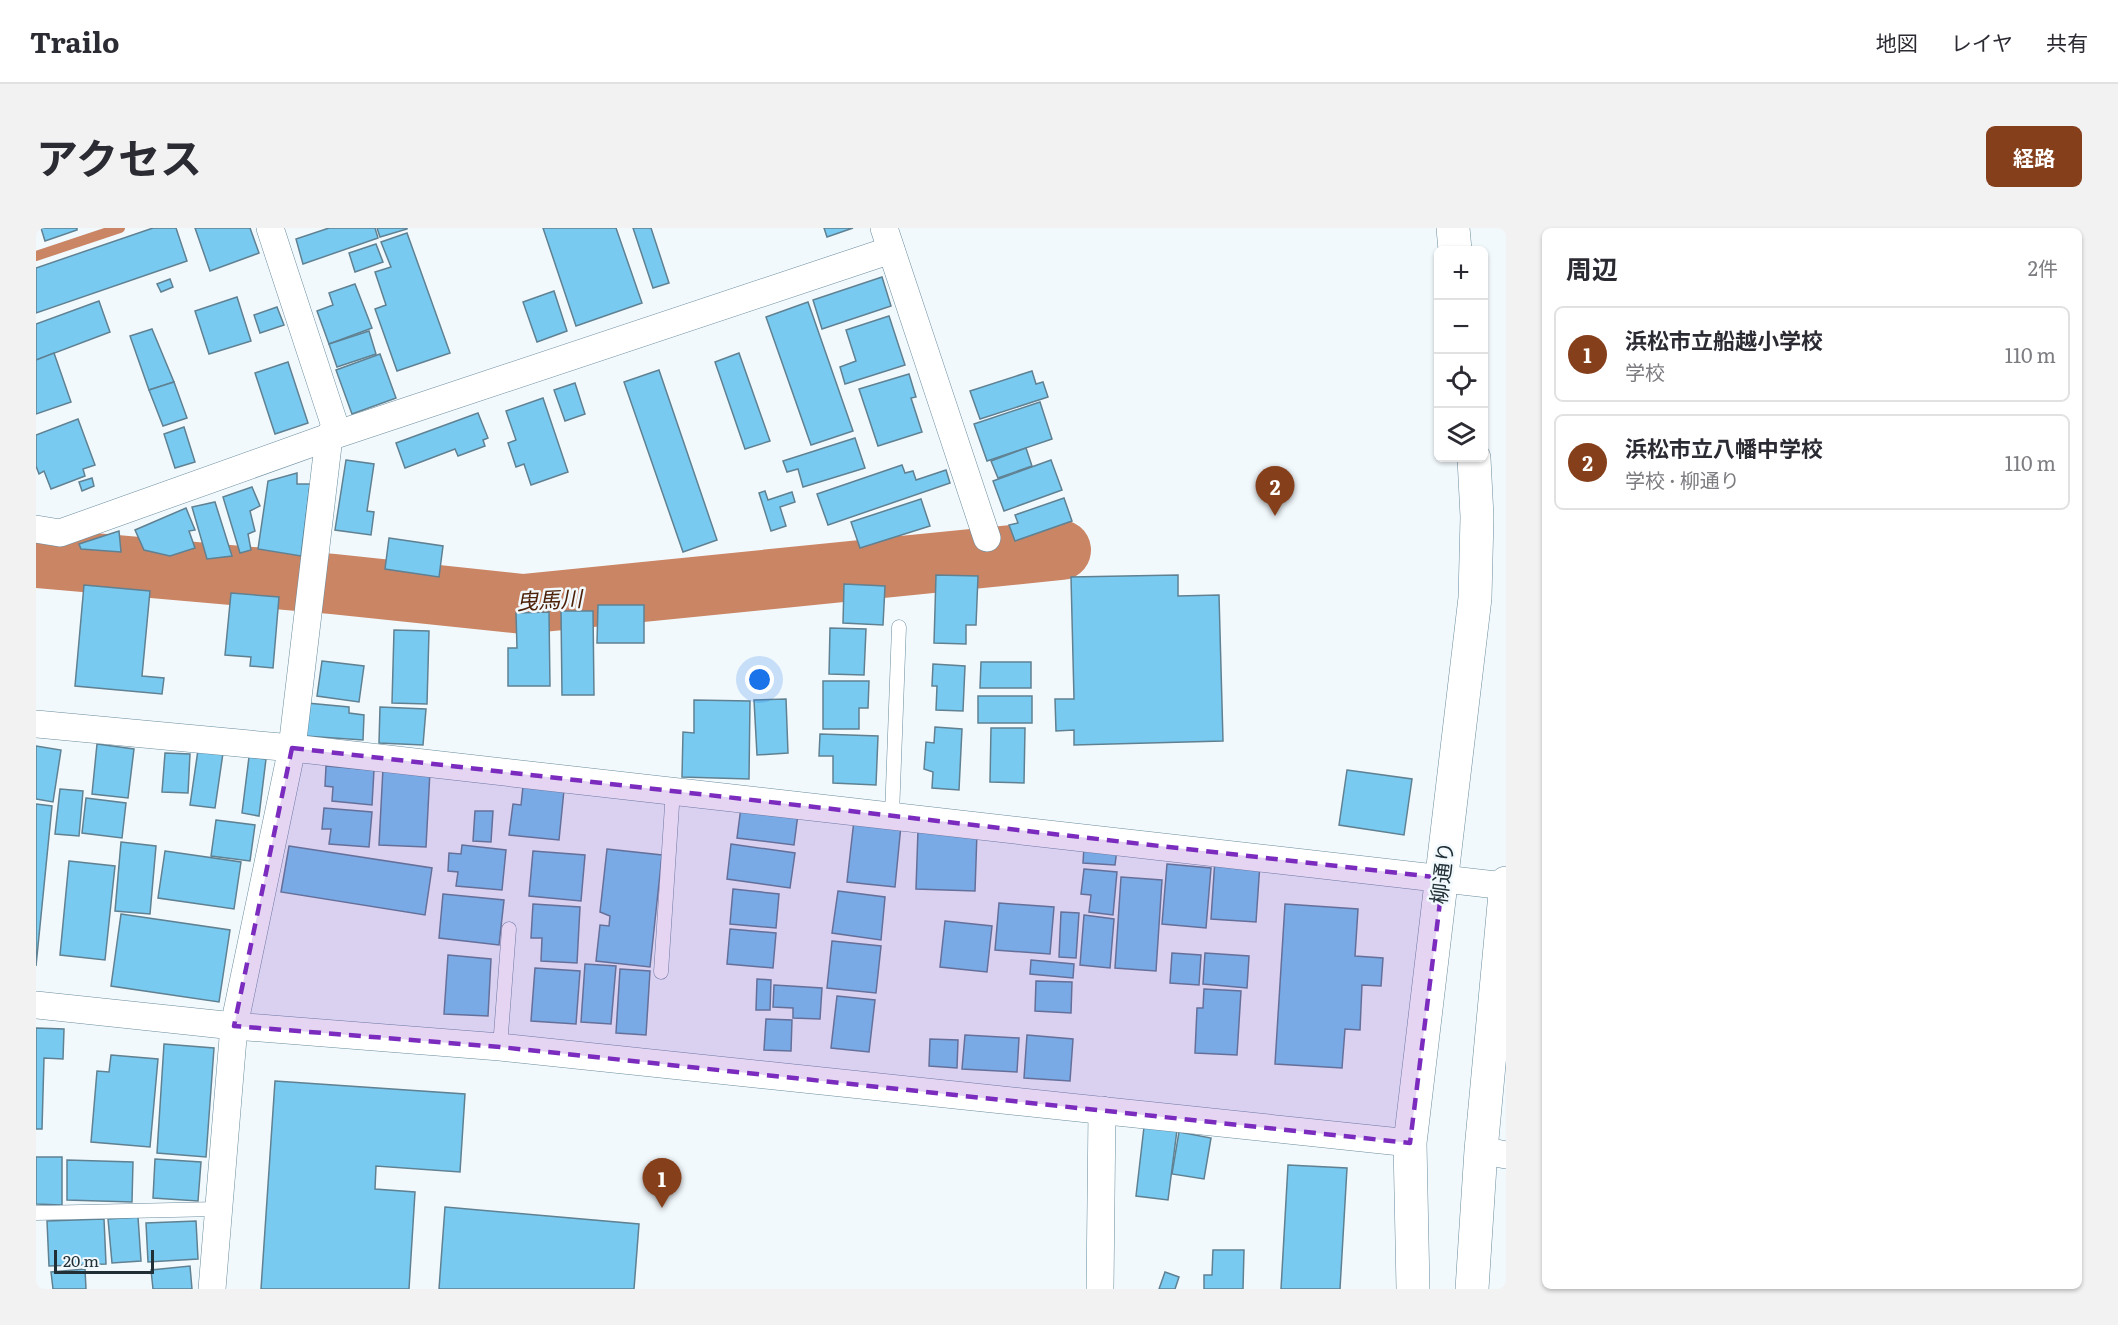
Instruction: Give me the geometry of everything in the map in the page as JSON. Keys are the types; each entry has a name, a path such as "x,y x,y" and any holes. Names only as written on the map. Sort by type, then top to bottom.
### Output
{"street":[{"path":"212,1289 234,1026 292,748 328,437 335,426 270,228"},
{"path":"1453,228 1455,246"},
{"path":"37,527 60,533 887,239 987,538"},
{"name":"柳通り","path":"1413,1289 1410,1143 1475,598 1474,462"},
{"path":"36,724 292,748 1506,885 1493,1153 1472,1289"},
{"path":"36,1005 234,1026 500,1047 1410,1143"},
{"path":"1100,1289 1102,1110"}],"lane":[{"path":"892,815 899,627"},
{"path":"661,972 673,790"},
{"path":"500,1047 509,929"},
{"path":"36,1213 218,1209"}],"highlighted area":[{"path":"292,748 1443,878 1410,1143 500,1047 234,1026"}],"building":[{"path":"41,228 77,228 77,230 45,241"},
{"path":"153,228 176,228 187,261 36,313 36,268"},
{"path":"195,228 250,228 259,253 210,271"},
{"path":"329,228 375,228 378,238 303,264 296,239"},
{"path":"377,228 407,228 407,229 380,237"},
{"path":"543,228 616,228 642,303 576,326"},
{"path":"633,228 651,228 669,283 653,288"},
{"path":"824,228 853,228 827,237"},
{"path":"407,233 450,353 397,371 375,309 386,305 375,272 391,267 381,242"},
{"path":"376,244 383,262 355,272 349,253"},
{"path":"882,277 891,306 822,329 813,300"},
{"path":"170,279 173,287 161,292 157,284"},
{"path":"355,284 372,328 329,344 317,311 333,305 329,293"},
{"path":"554,291 567,331 537,342 523,302"},
{"path":"237,297 251,341 209,354 195,311"},
{"path":"99,301 110,332 36,360 36,324"},
{"path":"808,302 853,431 811,445 766,317"},
{"path":"277,307 284,325 260,333 254,315"},
{"path":"889,316 905,365 845,384 840,367 856,361 846,330"},
{"path":"152,329 174,382 149,390 130,336"},
{"path":"369,331 376,354 337,367 329,344"},
{"path":"54,353 71,402 36,414 36,360"},
{"path":"739,353 770,441 745,449 715,362"},
{"path":"380,354 396,398 352,414 336,370"},
{"path":"288,362 308,423 275,434 255,373"},
{"path":"659,370 717,540 683,552 624,382"},
{"path":"1032,371 1036,384 1043,382 1048,397 980,419 970,391"},
{"path":"909,374 916,397 911,398 922,432 878,446 859,389"},
{"path":"174,382 187,418 163,426 149,390"},
{"path":"575,383 585,414 565,421 554,390"},
{"path":"543,398 568,472 531,485 524,464 516,467 508,443 516,440 506,411"},
{"path":"1040,402 1052,439 987,461 974,424"},
{"path":"478,413 488,438 483,440 485,446 458,456 455,449 405,468 396,443"},
{"path":"78,419 95,465 83,469 85,476 51,489 44,471 39,474 36,466 36,435"},
{"path":"184,427 195,462 175,468 164,434"},
{"path":"855,438 865,468 803,487 798,469 787,472 783,461"},
{"path":"1026,448 1032,466 998,478 991,461"},
{"path":"346,460 374,464 367,511 374,512 371,535 335,530"},
{"path":"1051,460 1062,490 1004,511 993,481"},
{"path":"902,465 905,473 913,471 916,480 946,470 950,483 828,525 817,494"},
{"path":"297,473 297,484 310,484 301,556 258,549 268,481"},
{"path":"92,478 94,486 82,491 79,482"},
{"path":"252,487 260,506 250,511 255,531 248,534 251,550 240,553 223,497"},
{"path":"765,491 768,500 792,492 795,502 780,507 786,526 771,531 759,493"},
{"path":"1064,498 1072,521 1015,541 1009,525 1018,523 1015,515"},
{"path":"921,499 930,526 860,548 851,522"},
{"path":"215,502 232,556 207,559 192,507"},
{"path":"186,508 195,530 189,531 195,548 170,556 144,550 135,530"},
{"path":"119,531 121,552 81,549 79,544"},
{"path":"389,538 443,546 439,577 385,569"},
{"path":"936,575 978,576 976,625 966,625 966,644 934,643"},
{"path":"1178,575 1178,596 1219,595 1223,741 1074,745 1074,730 1056,731 1055,699 1074,699 1071,577"},
{"path":"844,584 885,586 883,625 843,623"},
{"path":"84,585 150,591 142,676 164,678 162,694 75,686"},
{"path":"231,593 279,597 273,668 250,666 251,657 225,655"},
{"path":"598,605 644,605 644,643 597,643"},
{"path":"561,611 593,611 594,695 562,695"},
{"path":"549,612 550,686 508,686 508,648 517,648 516,613"},
{"path":"830,628 866,629 864,675 829,674"},
{"path":"394,630 429,631 427,704 392,703"},
{"path":"322,661 364,666 359,702 317,696"},
{"path":"981,662 1031,662 1031,688 980,688"},
{"path":"933,664 965,666 963,711 936,710 937,686 932,686"},
{"path":"823,681 869,681 868,708 859,708 859,729 823,729"},
{"path":"978,696 1032,696 1032,723 978,723"},
{"path":"786,699 788,753 757,755 754,700"},
{"path":"694,700 750,701 749,779 682,777 683,732 694,733"},
{"path":"307,703 349,707 349,713 364,715 363,740 305,736"},
{"path":"380,707 426,709 423,745 379,743"},
{"path":"935,727 962,729 959,790 932,788 933,772 924,769 926,742 934,743"},
{"path":"991,728 1025,728 1024,783 990,782"},
{"path":"820,734 878,736 876,785 833,783 833,756 819,756"},
{"path":"97,744 134,749 128,798 92,794"},
{"path":"36,746 61,750 53,802 36,799"},
{"path":"198,750 223,753 215,808 190,805"},
{"path":"165,753 190,754 188,793 162,792"},
{"path":"249,757 266,759 259,816 242,813"},
{"path":"326,766 374,770 372,805 332,801 333,787 325,786"},
{"path":"383,768 430,771 426,847 379,845"},
{"path":"1347,770 1412,779 1404,835 1339,825"},
{"path":"523,786 564,790 559,840 509,835 513,804 521,805"},
{"path":"60,789 83,791 79,836 55,834"},
{"path":"86,798 126,803 122,838 82,833"},
{"path":"36,804 52,806 36,966"},
{"path":"741,807 798,814 794,845 737,838"},
{"path":"324,808 372,812 369,847 329,844 331,829 322,829"},
{"path":"475,811 493,811 491,842 473,841"},
{"path":"216,820 255,825 250,861 211,856"},
{"path":"854,820 901,825 895,887 847,882"},
{"path":"918,830 977,832 975,891 916,889"},
{"path":"121,842 156,846 150,914 115,911"},
{"path":"731,844 795,853 790,888 727,879"},
{"path":"462,845 506,850 502,890 456,886 458,872 448,871 449,853 461,854"},
{"path":"289,846 432,868 425,915 281,892"},
{"path":"1084,846 1117,849 1115,865 1083,863"},
{"path":"607,849 662,855 650,967 596,961 600,925 609,926 610,916 600,912"},
{"path":"165,851 241,862 234,909 158,898"},
{"path":"533,851 585,855 581,901 529,896"},
{"path":"1215,859 1260,863 1256,922 1211,919"},
{"path":"69,861 115,866 105,960 60,955"},
{"path":"1167,864 1211,868 1206,928 1162,924"},
{"path":"1084,869 1117,872 1113,915 1089,912 1091,895 1081,894"},
{"path":"1121,877 1162,880 1156,971 1115,968"},
{"path":"733,889 779,894 776,928 730,924"},
{"path":"838,891 885,897 881,940 832,933"},
{"path":"443,894 504,900 499,945 439,938"},
{"path":"999,903 1054,907 1050,954 995,950"},
{"path":"533,904 580,907 577,963 541,961 542,938 531,938"},
{"path":"1285,904 1358,909 1355,956 1383,958 1381,986 1362,985 1360,1030 1345,1029 1342,1068 1275,1064"},
{"path":"1061,912 1079,913 1076,958 1059,957"},
{"path":"121,914 230,930 219,1002 111,986"},
{"path":"1084,915 1114,919 1110,968 1080,965"},
{"path":"945,921 992,926 987,972 940,967"},
{"path":"730,929 776,933 773,968 727,964"},
{"path":"832,941 881,946 876,993 827,988"},
{"path":"1172,953 1201,955 1199,985 1170,983"},
{"path":"1205,953 1249,956 1247,988 1203,984"},
{"path":"448,955 491,959 488,1016 444,1014"},
{"path":"1031,960 1074,964 1073,978 1030,974"},
{"path":"585,964 616,966 611,1024 581,1022"},
{"path":"535,968 580,971 576,1024 531,1021"},
{"path":"620,969 650,971 646,1035 616,1033"},
{"path":"757,979 771,980 770,1010 756,1010"},
{"path":"1036,981 1072,982 1071,1013 1035,1011"},
{"path":"774,985 822,988 820,1019 793,1018 793,1008 773,1007"},
{"path":"1204,989 1241,991 1237,1055 1195,1053 1197,1008 1203,1008"},
{"path":"837,996 875,1000 869,1052 831,1048"},
{"path":"766,1019 792,1020 791,1051 764,1050"},
{"path":"36,1028 64,1029 63,1059 44,1058 42,1129 36,1129"},
{"path":"965,1035 1019,1038 1017,1072 962,1069"},
{"path":"1027,1035 1073,1039 1070,1081 1024,1078"},
{"path":"930,1039 958,1040 957,1068 929,1066"},
{"path":"164,1044 214,1048 206,1157 157,1153"},
{"path":"111,1055 158,1059 150,1147 91,1142 97,1071 109,1072"},
{"path":"275,1081 465,1094 460,1172 376,1166 375,1189 415,1192 409,1289 261,1289"},
{"path":"1144,1127 1177,1130 1168,1200 1136,1196"},
{"path":"1179,1132 1211,1138 1204,1179 1172,1174"},
{"path":"36,1157 62,1157 62,1205 36,1204"},
{"path":"155,1159 201,1162 198,1201 153,1198"},
{"path":"67,1160 133,1162 132,1202 67,1200"},
{"path":"1288,1165 1347,1168 1340,1289 1281,1289"},
{"path":"445,1207 639,1224 634,1289 439,1289"},
{"path":"138,1217 141,1261 112,1263 108,1219"},
{"path":"104,1219 106,1264 49,1266 47,1221"},
{"path":"196,1221 198,1259 148,1262 146,1223"},
{"path":"1213,1250 1244,1250 1243,1289 1204,1289 1204,1275 1212,1275"},
{"path":"190,1266 192,1289 153,1289 151,1270"},
{"path":"85,1269 86,1289 53,1289 51,1272"},
{"path":"1165,1272 1179,1277 1175,1289 1159,1289"}],"waterway":[{"path":"36,256 120,228"},
{"name":"曳馬川","path":"36,558 333,584 523,604 1061,550"}],"place":[{"name":"浜松市立八幡中学校","path":"1275,516"},
{"name":"浜松市立船越小学校","path":"662,1208"}]}
